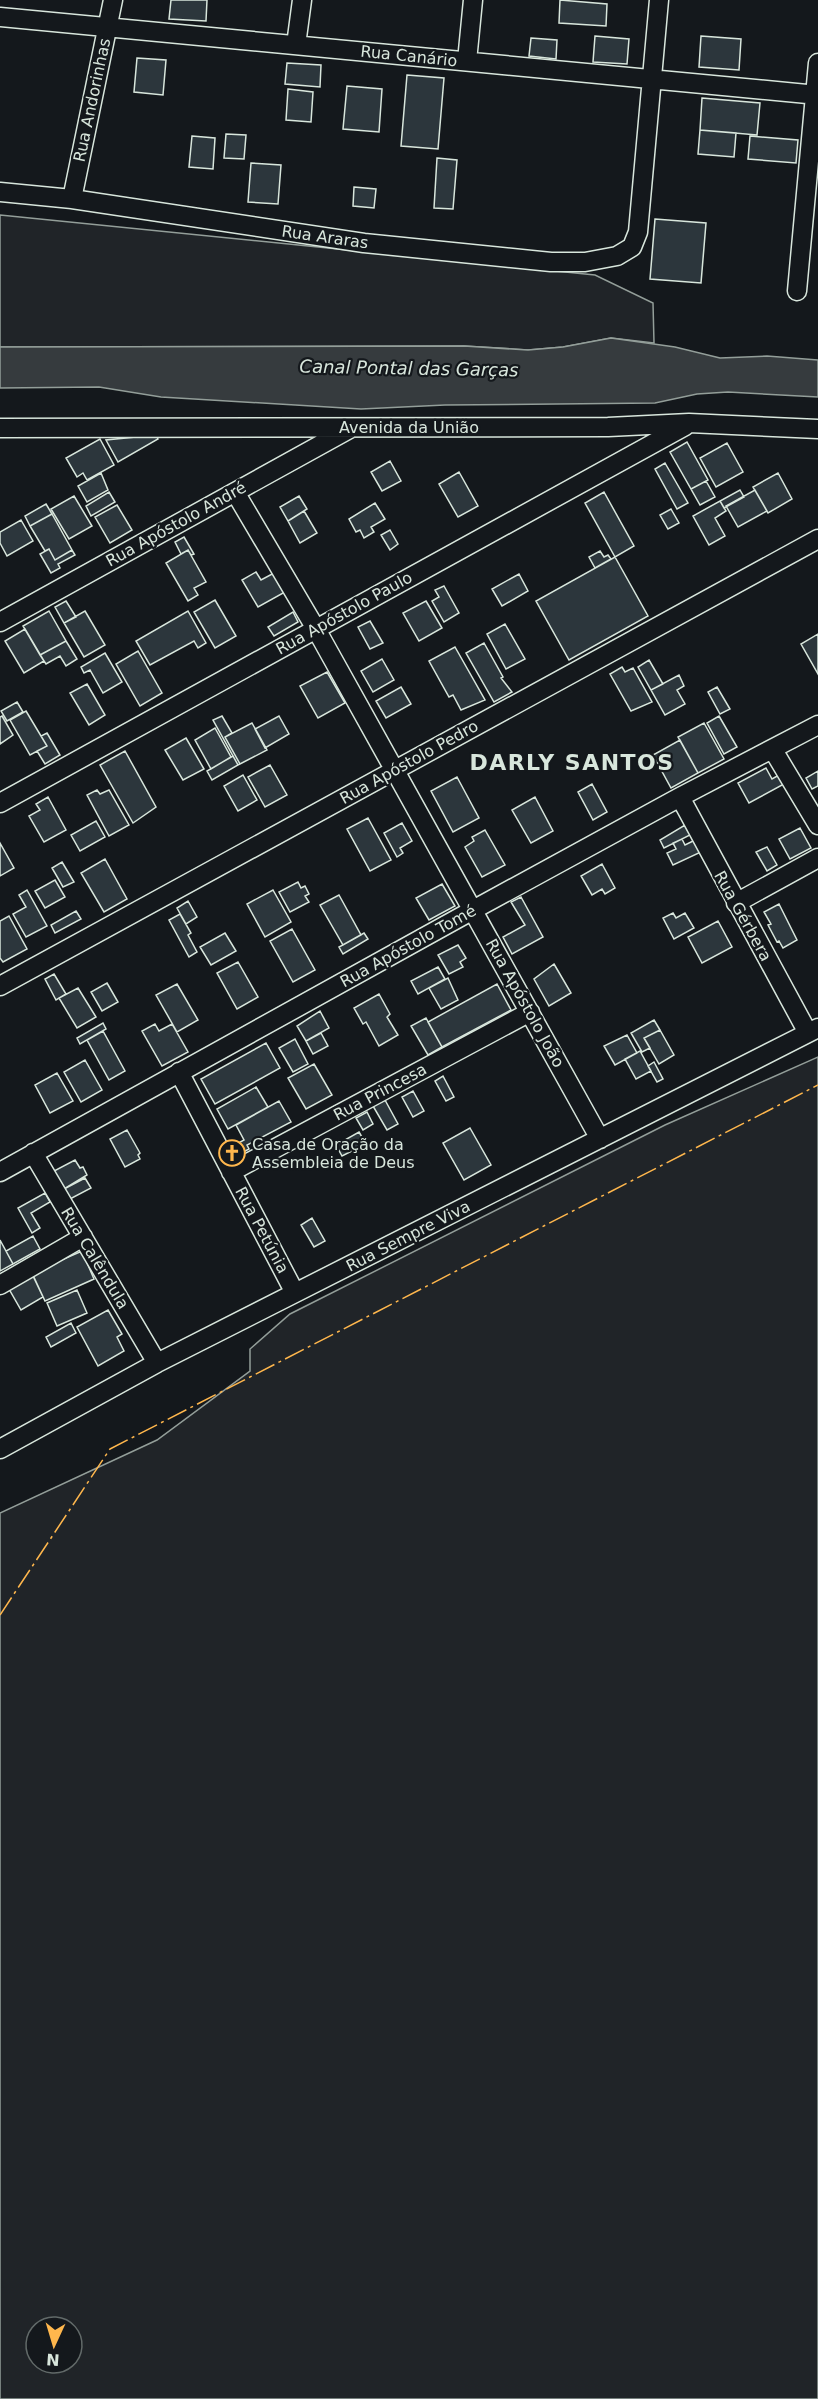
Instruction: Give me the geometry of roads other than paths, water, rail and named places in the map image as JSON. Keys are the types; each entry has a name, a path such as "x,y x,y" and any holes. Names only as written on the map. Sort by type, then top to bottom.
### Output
{"street":[{"name":"Rua Andorinhas","path":"72,199 113,0"},
{"path":"296,45 302,0"},
{"path":"467,61 473,0"},
{"path":"651,80 659,0"},
{"name":"Rua Canário","path":"0,17 817,95"},
{"path":"797,291 817,95 818,63"},
{"name":"Rua Araras","path":"0,192 72,199 364,243 551,262 585,262 617,256 632,247 638,232 651,80"},
{"name":"Avenida da União","path":"4,431 633,427 689,423 818,429"},
{"name":"Rua Apóstolo Paulo","path":"0,803 689,423"},
{"name":"Rua Apóstolo André","path":"0,621 352,427"},
{"name":"Rua Apóstolo João","path":"235,492 316,629 600,1139"},
{"name":"Rua Apóstolo Pedro","path":"0,986 818,539"},
{"name":"Rua Apóstolo Tomé","path":"0,1172 473,910 818,725"},
{"path":"773,750 818,825"},
{"name":"Rua Gérbera","path":"680,797 736,903 813,1031"},
{"path":"736,903 818,858"},
{"name":"Rua Princesa","path":"231,1172 530,1012"},
{"name":"Rua Sempre Viva","path":"0,1449 157,1363 813,1031"},
{"name":"Rua Petúnia","path":"179,1072 295,1293"},
{"name":"Rua Calêndula","path":"33,1153 157,1363"},
{"path":"0,1285 83,1237"}],"water":[{"name":"Canal Pontal das Garças","path":"611,338 675,347 720,358 767,356 818,360 818,397 728,392 697,394 655,403 445,405 361,409 161,397 99,387 0,388 0,347 464,346 528,350 563,347"}],"place":[{"name":"Casa de Oração da Assembleia de Deus","path":"232,1153"}],"district":[{"name":"DARLY SANTOS","path":"572,762"}]}
